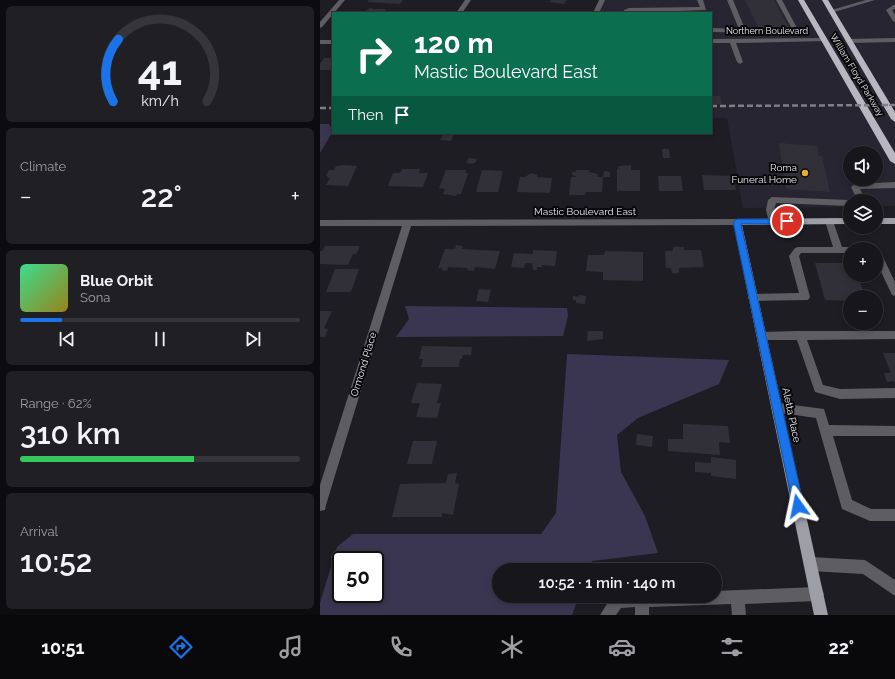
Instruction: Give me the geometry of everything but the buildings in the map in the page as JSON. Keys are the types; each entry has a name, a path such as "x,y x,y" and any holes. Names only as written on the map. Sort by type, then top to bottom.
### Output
{"highway":[{"name":"William Floyd Parkway","path":"801,0 895,161"},
{"name":"William Floyd Parkway","path":"825,0 895,119"}],"main road":[{"path":"883,221 895,220"},
{"name":"Mastic Boulevard East","path":"737,222 843,221"},
{"name":"Aletta Place","path":"737,222 778,408 821,615"}],"street":[{"path":"320,26 342,0"},
{"path":"461,12 468,0"},
{"path":"596,12 602,0"},
{"path":"700,0 706,11"},
{"path":"730,0 743,30"},
{"path":"718,41 712,28 789,31 794,28 779,0"},
{"path":"831,11 872,0"},
{"path":"640,10 642,1"},
{"path":"895,6 889,10 895,20"},
{"path":"626,12 629,10 673,7 706,11"},
{"path":"732,40 740,62"},
{"name":"Northern Boulevard","path":"712,41 824,40"},
{"path":"848,41 895,40"},
{"path":"320,42 332,42"},
{"path":"858,194 855,187 895,185"},
{"path":"773,222 770,210 772,200 843,203"},
{"path":"829,221 839,250"},
{"name":"Mastic Boulevard East","path":"320,223 737,222"},
{"name":"Ormond Place","path":"320,505 407,223"},
{"path":"753,298 805,297 794,256 798,250 843,250"},
{"path":"883,266 895,292"},
{"path":"800,335 819,389 840,394 895,393"},
{"path":"762,336 895,336"},
{"path":"778,408 820,413 847,504 870,515 895,515"},
{"path":"825,430 895,431"},
{"path":"811,564 865,567 895,589"},
{"path":"722,597 817,594"},
{"path":"737,597 739,615"},
{"path":"607,615 615,603"},
{"path":"642,603 642,615"}],"shaded area":[{"path":"602,0 895,0 895,206 883,206 883,194 843,194 843,207 743,208 727,118 712,118 712,12 596,12"},
{"path":"320,124 329,124 332,133 320,153"},
{"path":"405,306 567,308 568,316 563,336 396,337 409,319"},
{"path":"567,354 729,360 719,384 638,418 617,435 621,472 645,516 658,553 592,561 591,563 492,563 492,603 576,603 572,615 320,615 320,603 332,563 332,603 384,603 384,551 336,551 337,547 353,534 541,534 556,513"}],"railway":[{"path":"712,106 895,105 874,105"},
{"path":"320,108 332,108"}],"place":[{"name":"Roma Funeral Home","path":"805,173"}],"route":[{"path":"787,221 737,222 798,506"}]}
